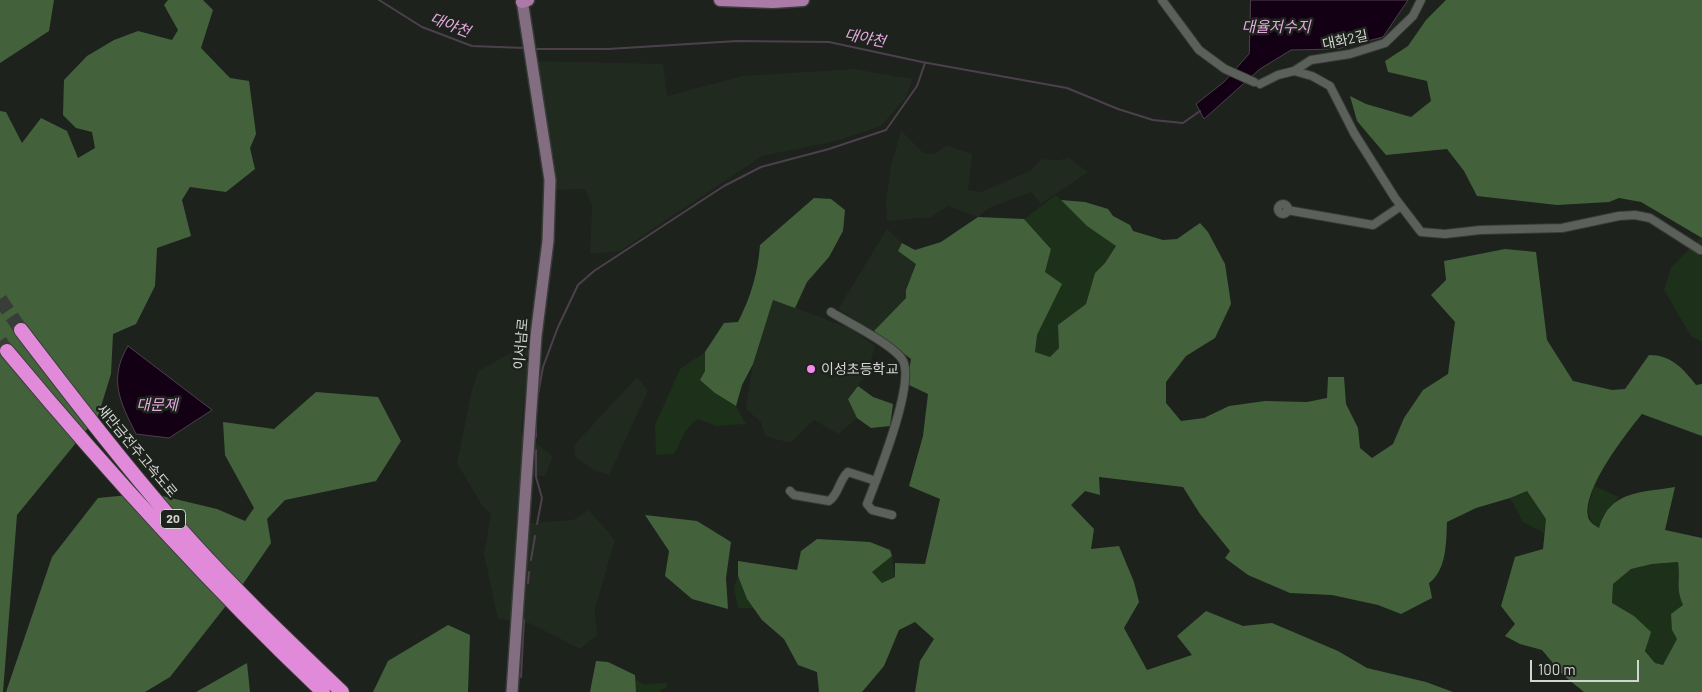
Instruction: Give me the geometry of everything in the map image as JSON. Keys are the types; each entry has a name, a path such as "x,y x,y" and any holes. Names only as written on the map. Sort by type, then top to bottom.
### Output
{"highway":[{"name":"새만금전주고속도로","path":"21,330 78,405 192,542 272,626 342,692"},
{"name":"20","path":"6,351 66,423 182,552 323,692"}],"main road":[{"path":"720,0 773,2 803,0"},
{"name":"이서남로","path":"512,692 536,336 548,241 550,180 522,1"}],"street":[{"name":"대화2길","path":"1162,0 1199,50 1225,69 1257,83 1294,70 1311,60 1350,54 1385,43 1413,16 1421,0"},
{"path":"1294,70 1312,76 1330,86 1354,133 1401,206 1421,232 1445,234 1480,230 1562,228 1619,216 1635,215 1650,218 1700,250"},
{"path":"1288,210 1373,225 1401,206"},
{"path":"831,312 886,345 903,360 906,373 896,428 867,504 872,510 892,515"},
{"path":"790,490 794,495 828,501 834,498 843,476 848,472 876,481"}],"shaded area":[{"path":"536,61 663,64 667,96 742,76 853,69 913,79 905,99 881,126 836,141 762,156 620,251 590,254 592,205 585,189 556,190 555,167"},
{"path":"901,131 923,153 935,154 946,145 972,154 968,190 981,192 1030,171 1042,159 1058,160 1069,158 1088,172 1041,204 1031,192 989,208 978,217 948,206 931,217 887,221 886,203 891,165"},
{"path":"887,229 902,243 898,251 917,264 906,290 906,298 874,331 838,309"},
{"name":"이성초등학교","path":"773,299 851,329 875,346 867,374 848,398 857,418 838,434 814,420 790,443 765,436 761,422 746,409 755,351"},
{"path":"530,342 521,432 553,456 545,476 530,476 530,523 573,520 589,510 615,540 595,609 597,635 580,649 529,623 498,619 484,554 491,514 481,504 457,463 472,390 478,371"},
{"path":"637,377 648,391 609,475 596,471 575,457 574,445"}],"green space":[{"path":"0,0 54,0 49,31 0,63"},
{"path":"168,0 203,0 213,10 201,48 230,78 249,81 256,134 250,148 255,169 226,192 190,187 182,200 191,236 157,248 155,286 136,324 113,334 111,374 98,416 17,515 3,692 0,692 0,111 6,112 22,143 41,118 67,131 78,158 95,148 92,132 76,128 63,115 64,80 87,56 114,40 138,31 172,40 178,30 164,5"},
{"path":"1446,0 1702,0 1702,238 1641,202 1619,198 1609,202 1557,205 1477,196 1464,171 1447,149 1386,155 1357,121 1350,96 1366,104 1411,117 1431,101 1427,81 1388,72 1385,61 1408,46 1426,20"},
{"path":"1056,195 1087,226 1117,245 1105,263 1095,273 1087,304 1059,325 1059,348 1050,358 1035,352 1037,335 1047,314 1045,272 1051,248 1024,219"},
{"path":"814,198 831,199 845,210 843,231 829,257 807,282 795,308 773,300 753,364 742,385 736,406 715,393 700,380 705,371 705,352 724,323 738,322 753,284 758,265 760,245"},
{"path":"1061,200 1085,202 1108,209 1113,216 1130,225 1133,231 1163,240 1177,239 1200,223 1208,232 1225,264 1231,304 1215,338 1186,356 1166,382 1166,403 1181,421 1204,418 1229,406 1265,401 1307,402 1327,398 1328,377 1344,377 1346,404 1358,428 1360,448 1372,458 1393,444 1404,418 1423,390 1448,374 1455,322 1431,295 1446,280 1444,261 1505,249 1536,252 1547,340 1573,381 1612,390 1625,389 1649,355 1664,357 1670,360 1681,368 1696,385 1702,384 1702,436 1642,414 1615,449 1596,481 1590,497 1588,510 1590,521 1599,528 1611,506 1619,500 1639,493 1675,487 1665,530 1702,538 1702,692 1584,692 1563,675 1542,650 1520,644 1505,636 1515,624 1501,606 1515,557 1543,549 1546,519 1527,491 1476,508 1447,522 1446,547 1442,563 1439,571 1429,583 1432,598 1401,614 1378,605 1332,595 1290,593 1248,575 1225,558 1230,551 1200,514 1183,487 1099,477 1100,495 1085,491 1071,505 1094,529 1091,549 1119,546 1134,582 1139,602 1124,628 1147,670 1192,655 1177,636 1206,611 1243,626 1272,623 1338,651 1367,668 1426,682 1453,692 915,692 920,661 934,639 915,622 899,630 884,666 862,692 819,692 817,672 798,665 784,639 762,620 747,599 738,576 738,561 797,570 801,551 817,539 870,542 890,550 892,556 872,572 882,583 895,577 895,563 925,564 940,499 909,486 923,436 928,394 907,384 911,359 874,331 906,298 906,290 916,264 898,251 902,243 915,250 941,242 978,217 1024,219 1051,249 1045,272 1062,284 1037,335 1035,352 1050,357 1059,348 1058,325 1086,304 1095,273 1105,263 1116,246 1087,226","holes":["1678,562 1679,588 1683,605 1671,614 1672,630 1677,639 1663,665 1655,663 1645,651 1651,632 1634,616 1612,603 1613,584 1631,569 1652,564"]},
{"path":"1702,238 1702,342 1691,336 1664,290 1671,268"},
{"path":"705,352 705,371 715,393 736,406 746,424 716,426 698,419 686,431 674,454 656,455 655,425 680,369"},
{"path":"858,386 873,397 893,404 890,426 871,428 857,418 848,399"},
{"path":"316,392 378,397 401,441 376,481 285,500 267,519 271,543 243,584 170,677 145,692 6,692 52,557 98,498 150,493 217,509 245,521 254,508 225,455 223,422 274,429"},
{"path":"1594,486 1619,497 1602,517 1599,529 1589,515 1589,504"},
{"path":"1527,491 1546,519 1544,533 1523,522 1510,498"},
{"path":"645,515 697,521 731,542 726,578 728,609 692,599 665,576 669,551"},
{"path":"892,556 895,577 882,584 872,572"},
{"path":"1679,562 1679,588 1683,605 1672,630 1677,639 1663,665 1655,663 1612,603 1613,584 1631,569 1652,564"},
{"path":"738,576 747,599 753,608 738,608 734,588"},
{"path":"448,625 470,635 468,692 373,692 388,661"},
{"path":"596,661 608,662 635,675 636,692 590,692"},
{"path":"247,663 250,692 196,692"},
{"path":"635,679 643,684 667,683 667,688 660,690 662,692 636,692"}],"water":[{"name":"대율저수지","path":"1251,0 1408,0 1383,37 1337,49 1291,50 1260,69 1204,119 1196,104 1224,82 1249,54"},
{"name":"대문제","path":"128,346 212,410 169,438 136,434 118,390 119,369"}],"waterway":[{"name":"대야천","path":"379,0 422,27 472,46 525,48"},
{"name":"대야천","path":"535,49 608,49 737,41 829,42 922,62 1067,88 1118,109 1153,120 1183,123 1200,111"},
{"path":"537,400 543,367 558,327 578,285 594,271 724,186 761,167 829,149 886,130 917,86 925,63"},
{"path":"536,410 536,437"},
{"path":"536,450 536,477 542,498 537,524"},
{"path":"531,560 535,536"},
{"path":"528,583 529,572"},
{"path":"521,677 524,620"}],"tunnel":[{"path":"0,299 21,330"},
{"path":"0,341 7,351"}],"place":[{"name":"이성초등학교","path":"811,369"}]}
